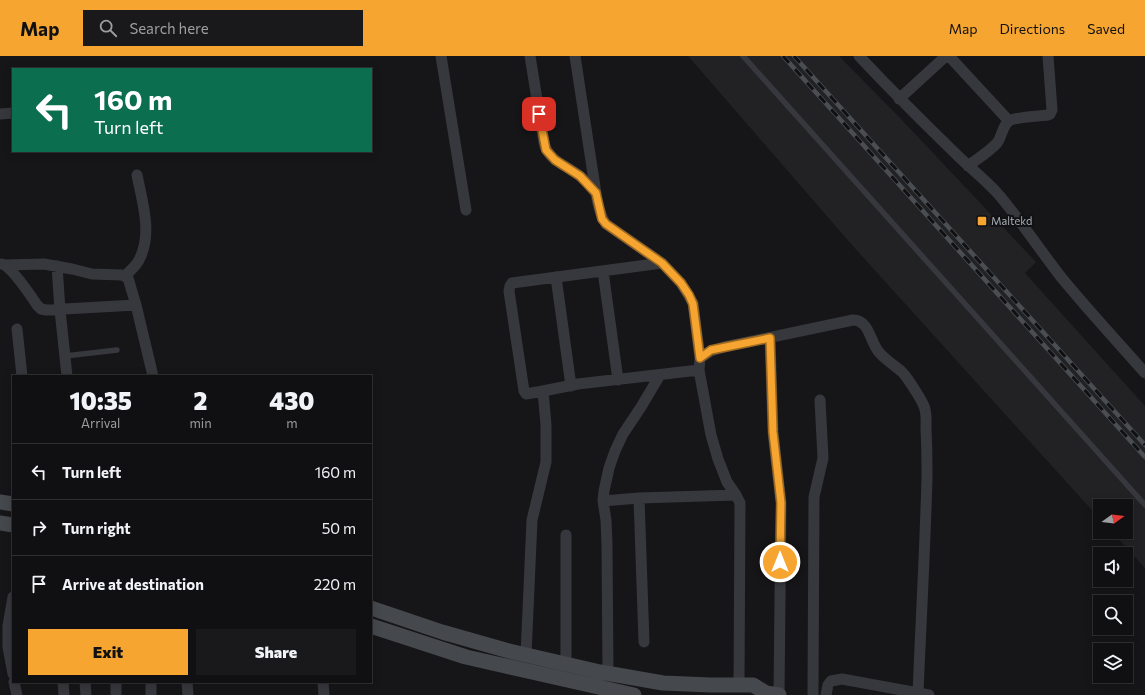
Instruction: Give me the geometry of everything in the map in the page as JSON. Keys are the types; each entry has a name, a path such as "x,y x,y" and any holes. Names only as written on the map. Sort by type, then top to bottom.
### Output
{"main road":[{"path":"0,502 12,504"},
{"path":"0,523 12,526"},
{"path":"372,608 442,632 526,655 608,674 663,683 710,685 753,684 772,694"},
{"path":"372,626 466,657 634,695"}],"street":[{"path":"441,56 466,210"},
{"path":"530,56 546,150 555,160 580,176 596,193"},
{"path":"575,56 596,193 602,219 606,224 662,263 681,283 693,304 700,358 699,370 711,436 727,482 736,494 740,503 739,685"},
{"path":"859,56 899,99 968,166 981,176 998,194 1018,218 1061,276 1145,373"},
{"path":"899,99 948,56 1009,121"},
{"path":"968,166 998,142 1005,125 1009,121 1048,115 1052,112 1048,56"},
{"path":"0,114 12,113"},
{"path":"125,276 138,261 145,244 145,220 137,175"},
{"path":"662,263 512,283 509,291 524,391 526,394 571,386 699,370"},
{"path":"3,265 44,264 92,274 125,276 128,278 153,375"},
{"path":"3,265 11,271 41,309 60,310 136,305"},
{"path":"57,266 67,375"},
{"path":"603,271 618,380"},
{"path":"556,278 571,386"},
{"path":"700,358 711,350 858,320 862,322 866,328 881,356 902,372 924,406 926,414 926,521 918,693"},
{"path":"17,329 22,375"},
{"path":"770,338 773,432 781,503 772,694"},
{"path":"608,674 607,544 606,520 603,501 609,468 615,450 623,434 642,407 660,375"},
{"path":"526,655 532,520 546,462 546,425 543,391"},
{"path":"813,695 814,497 824,458 820,400"},
{"path":"603,501 736,494"},
{"path":"639,498 644,642"},
{"path":"566,535 566,664"},
{"path":"12,603 8,626 8,647 12,669"},
{"path":"826,695 828,685 831,682 842,679 929,695"},
{"path":"14,683 17,695"},
{"path":"63,683 64,695"},
{"path":"85,683 86,695"},
{"path":"116,683 116,695"},
{"path":"151,683 151,695"},
{"path":"187,683 188,695"},
{"path":"323,683 324,695"}],"lane":[{"path":"743,56 1145,505"},
{"path":"65,356 117,350"}],"shaded area":[{"path":"688,56 839,56 902,120 1036,262 1025,273 1145,406 1145,568 1133,555 1133,547 1126,547 1118,539 1133,539 1133,499 1093,499 1093,511 852,245"}],"railway":[{"path":"783,56 1145,457"},
{"path":"794,56 1145,445"}],"place":[{"name":"Maltekd","path":"982,221"}],"route":[{"path":"539,114 546,150 555,160 580,176 596,193 602,219 606,224 662,263 681,283 689,295 693,304 700,358 711,350 770,338 773,432 781,503 780,562"}]}
